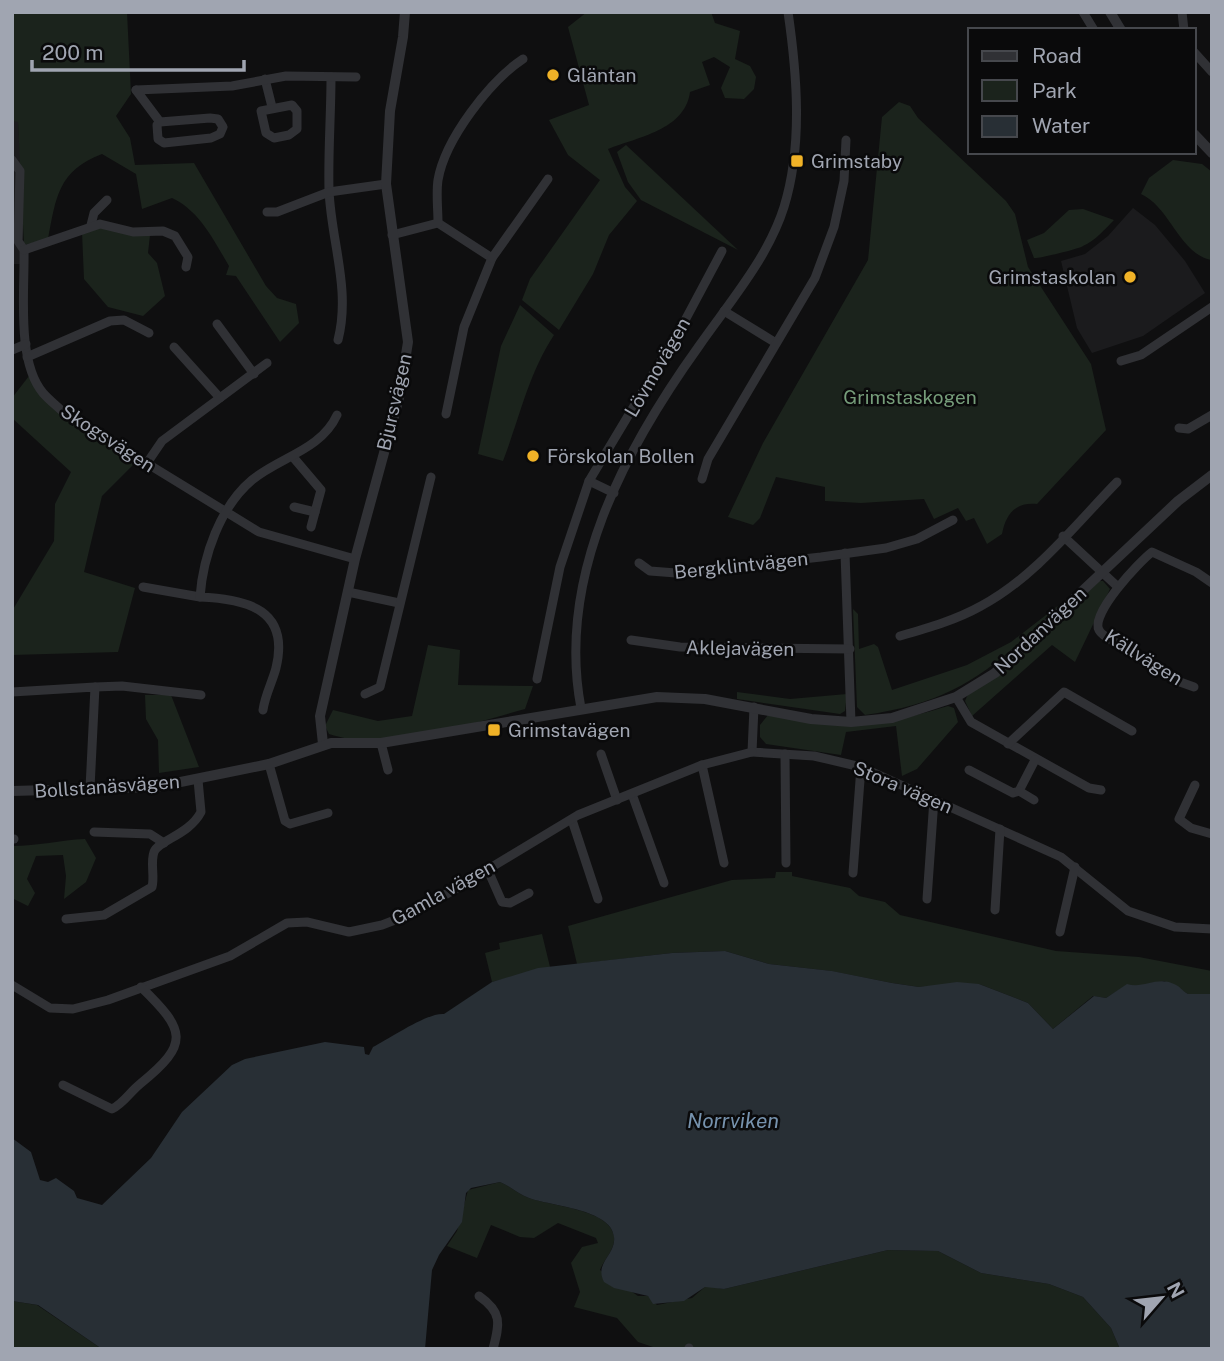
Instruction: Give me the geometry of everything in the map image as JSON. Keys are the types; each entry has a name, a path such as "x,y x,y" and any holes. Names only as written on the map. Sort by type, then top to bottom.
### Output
{"street":[{"name":"Bjursvägen","path":"323,744 320,716 355,559 399,398 407,354 405,310 386,184 390,111 405,12"},
{"path":"582,708 576,630 580,593 614,493 654,409 766,248 784,207 792,172 795,64 788,12"},
{"path":"1083,12 1093,28"},
{"path":"1110,12 1120,28"},
{"path":"1196,54 1212,72"},
{"path":"438,223 438,181 444,155 504,71 523,59"},
{"path":"160,122 136,90 232,86 286,76 356,77"},
{"path":"331,77 329,192 343,284 343,323 338,340"},
{"path":"265,79 272,107"},
{"path":"292,105 299,120 296,129 289,135 274,138 266,133 262,126 261,111 272,107 292,105"},
{"path":"210,118 218,119 223,127 220,134 211,138 164,143 158,139 157,125 160,122 210,118"},
{"path":"1196,136 1212,153"},
{"path":"702,479 708,458 815,278 834,227 844,181 846,140"},
{"name":"Skogsvägen","path":"12,160 20,171 18,241 24,250 27,356 33,377 43,393 63,412 259,532 305,548 355,559"},
{"path":"446,414 464,327 492,258 548,179"},
{"path":"267,212 277,212 329,192 386,184"},
{"path":"91,225 100,204 107,200"},
{"path":"392,235 438,223 492,258"},
{"path":"24,250 100,224 133,232 163,231 175,236 188,257 186,267"},
{"name":"Lövmovägen","path":"537,679 560,567 589,481 682,326 722,251"},
{"path":"1121,360 1141,355 1212,307"},
{"path":"724,311 776,343"},
{"path":"27,356 110,321 124,320 149,333"},
{"path":"217,324 254,374"},
{"path":"12,350 26,344"},
{"path":"174,347 220,398"},
{"path":"147,463 162,441 267,363"},
{"path":"201,597 209,545 227,514 253,479 293,457 331,427 337,415"},
{"path":"1179,428 1188,429 1212,415"},
{"path":"293,457 321,490 311,527"},
{"name":"Nordanvägen","path":"754,707 811,719 851,722 892,718 956,697 995,673 1027,646 1178,501 1212,475"},
{"path":"365,694 380,687 431,477"},
{"path":"589,481 614,493"},
{"path":"900,636 941,624 982,606 1016,583 1117,482"},
{"path":"294,507 315,512"},
{"name":"Bergklintvägen","path":"639,563 650,571 676,573 886,548 916,539 953,520"},
{"path":"1063,536 1118,587"},
{"name":"Källvägen","path":"1194,687 1180,682 1099,631 1098,623 1118,587 1137,563 1152,552 1196,572 1212,583"},
{"path":"845,553 851,722"},
{"path":"143,587 201,597 231,598 256,607 271,620 279,636 276,668 263,710"},
{"path":"348,592 399,603"},
{"name":"Aklejavägen","path":"631,640 680,647 850,649"},
{"path":"12,692 122,686 201,695"},
{"path":"90,788 95,687"},
{"path":"1008,744 1064,692 1132,731"},
{"path":"323,744 381,743 629,700 680,697 754,707 752,752"},
{"path":"956,697 971,722 1035,760 1089,788 1101,790"},
{"path":"381,743 388,770"},
{"name":"Bollstanäsvägen","path":"12,791 156,787 269,765 323,744"},
{"name":"Stora vägen","path":"752,752 814,756 861,767 1061,857 1128,911 1175,927 1212,929"},
{"name":"Gamla vägen","path":"12,985 50,1008 73,1009 108,1000 230,956 287,923 307,922 349,932 382,925 412,913 572,820 702,765 752,752"},
{"path":"601,754 617,800"},
{"path":"785,754 786,863"},
{"path":"969,770 1013,793 1019,791 1035,760"},
{"path":"269,765 285,821 290,824 328,813"},
{"path":"702,765 723,863"},
{"path":"853,873 861,767"},
{"path":"65,919 104,915 152,887 155,878 154,852 195,824 201,812 198,780"},
{"path":"1195,785 1179,819 1191,828 1212,834"},
{"path":"1019,791 1034,800"},
{"path":"632,794 664,883"},
{"path":"927,898 933,799"},
{"path":"572,820 598,899"},
{"path":"995,910 1000,829"},
{"path":"94,832 150,834 164,843"},
{"path":"1060,932 1075,867"},
{"path":"487,868 502,902 510,903 529,893"},
{"path":"63,1085 112,1109 166,1062 177,1037 175,1025 141,987"},
{"path":"479,1296 498,1314 500,1323 493,1349"}],"shaded area":[{"path":"12,121 18,121 24,215 21,264 12,264"},
{"name":"Grimstaskolan","path":"1133,208 1155,225 1185,261 1205,293 1143,336 1092,353 1077,328 1061,261 1085,254 1108,236"}],"green space":[{"path":"12,12 127,12 131,94 116,116 130,138 135,165 194,163 266,286 277,298 296,304 299,323 280,342 236,276 226,275 229,266 212,237 191,211 172,198 142,209 136,174 102,154 87,161 68,177 57,198 48,239 24,245 18,122 12,121"},
{"path":"587,12 711,12 715,23 740,31 735,59 750,66 756,77 754,89 744,99 725,98 721,88 730,67 714,57 702,62 710,85 690,92 686,105 670,124 646,136 608,149 625,187 637,201 609,235 593,274 559,330 522,300 530,279 600,180 568,155 549,120 589,105 568,27"},
{"name":"Grimstaskogen","path":"899,102 910,106 918,118 1006,201 1015,214 1028,267 1091,364 1106,430 1037,504 1017,507 1009,515 1002,534 987,544 974,518 966,521 958,508 934,519 924,499 861,503 825,501 825,487 776,477 760,518 753,525 728,517 763,443 868,260 882,117"},
{"path":"626,145 738,250 641,200 628,182 617,152"},
{"path":"1173,160 1202,164 1212,172 1211,260 1191,249 1160,209 1141,194 1149,178"},
{"path":"1083,209 1114,220 1096,238 1083,246 1034,258 1027,240 1044,233 1069,210"},
{"path":"103,227 150,235 148,253 157,263 165,296 143,316 108,307 84,279 82,232"},
{"path":"520,305 554,335 531,381 503,461 478,454 501,346"},
{"path":"29,376 38,390 62,415 135,463 102,496 84,572 135,588 118,652 12,655 12,611 54,541 55,504 71,472 12,418 12,398"},
{"path":"1099,581 1103,581 1110,589 1075,662 1052,645 972,716 965,701 968,694 996,677"},
{"path":"1064,601 997,662 952,690 927,701 865,715 857,707 853,609 858,614 859,649 874,644 878,647 892,690 967,665 1011,642"},
{"path":"428,645 460,650 458,685 533,686 525,709 454,729 401,738 351,739 329,734 325,726 333,710 378,721 412,716"},
{"path":"737,692 790,699 847,694 845,711 840,714 737,699"},
{"path":"145,695 171,695 199,767 159,773 158,740 146,719"},
{"path":"948,706 954,708 958,722 917,769 902,776 896,726 846,732 841,755 766,744 760,737 760,725 768,715 818,723 878,723"},
{"path":"85,839 96,858 86,882 64,899 66,876 63,855 36,856 27,879 35,893 28,906 12,898 12,846"},
{"path":"776,872 792,872 792,876 850,888 859,896 885,902 900,915 1056,951 1139,957 1212,971 1212,994 1188,994 1164,981 1141,987 1127,985 1106,998 1093,996 1053,1029 1028,1003 979,984 919,987 831,971 769,964 725,951 672,953 577,964 568,926 732,880 775,878"},
{"path":"542,934 550,967 492,982 485,953 500,949 499,943"},
{"path":"500,1182 529,1198 578,1210 602,1220 610,1227 614,1241 612,1250 600,1270 638,1296 648,1296 657,1305 692,1298 706,1286 724,1289 888,1250 938,1251 981,1273 1049,1284 1083,1297 1111,1328 1120,1349 659,1349 638,1342 617,1318 574,1307 580,1292 571,1263 582,1247 598,1243 596,1238 558,1223 534,1238 520,1237 491,1225 477,1258 447,1246 457,1231 468,1190"},
{"path":"12,1301 37,1305 102,1349 12,1349"}],"water":[{"name":"Norrviken","path":"725,951 769,964 832,971 919,987 957,982 979,984 1028,1003 1053,1029 1094,996 1106,998 1127,984 1162,981 1176,985 1188,994 1212,994 1212,1349 1120,1349 1111,1328 1083,1297 1049,1284 981,1273 938,1251 888,1250 724,1289 705,1287 684,1301 653,1304 648,1296 614,1288 604,1282 603,1264 612,1249 614,1237 611,1228 603,1220 579,1210 529,1198 500,1182 471,1188 466,1193 462,1222 432,1270 425,1349 102,1349 38,1305 12,1301 12,1138 31,1152 40,1180 48,1182 56,1178 74,1191 77,1198 102,1205 151,1158 182,1112 232,1065 245,1059 325,1042 364,1047 365,1054 369,1055 373,1047 419,1021 444,1014 492,982 538,968 672,953"}],"place":[{"name":"Gläntan","path":"553,75"},
{"name":"Grimstaby","path":"797,161"},
{"name":"Grimstaskolan","path":"1130,277"},
{"name":"Förskolan Bollen","path":"533,456"},
{"name":"Grimstavägen","path":"494,730"}]}
